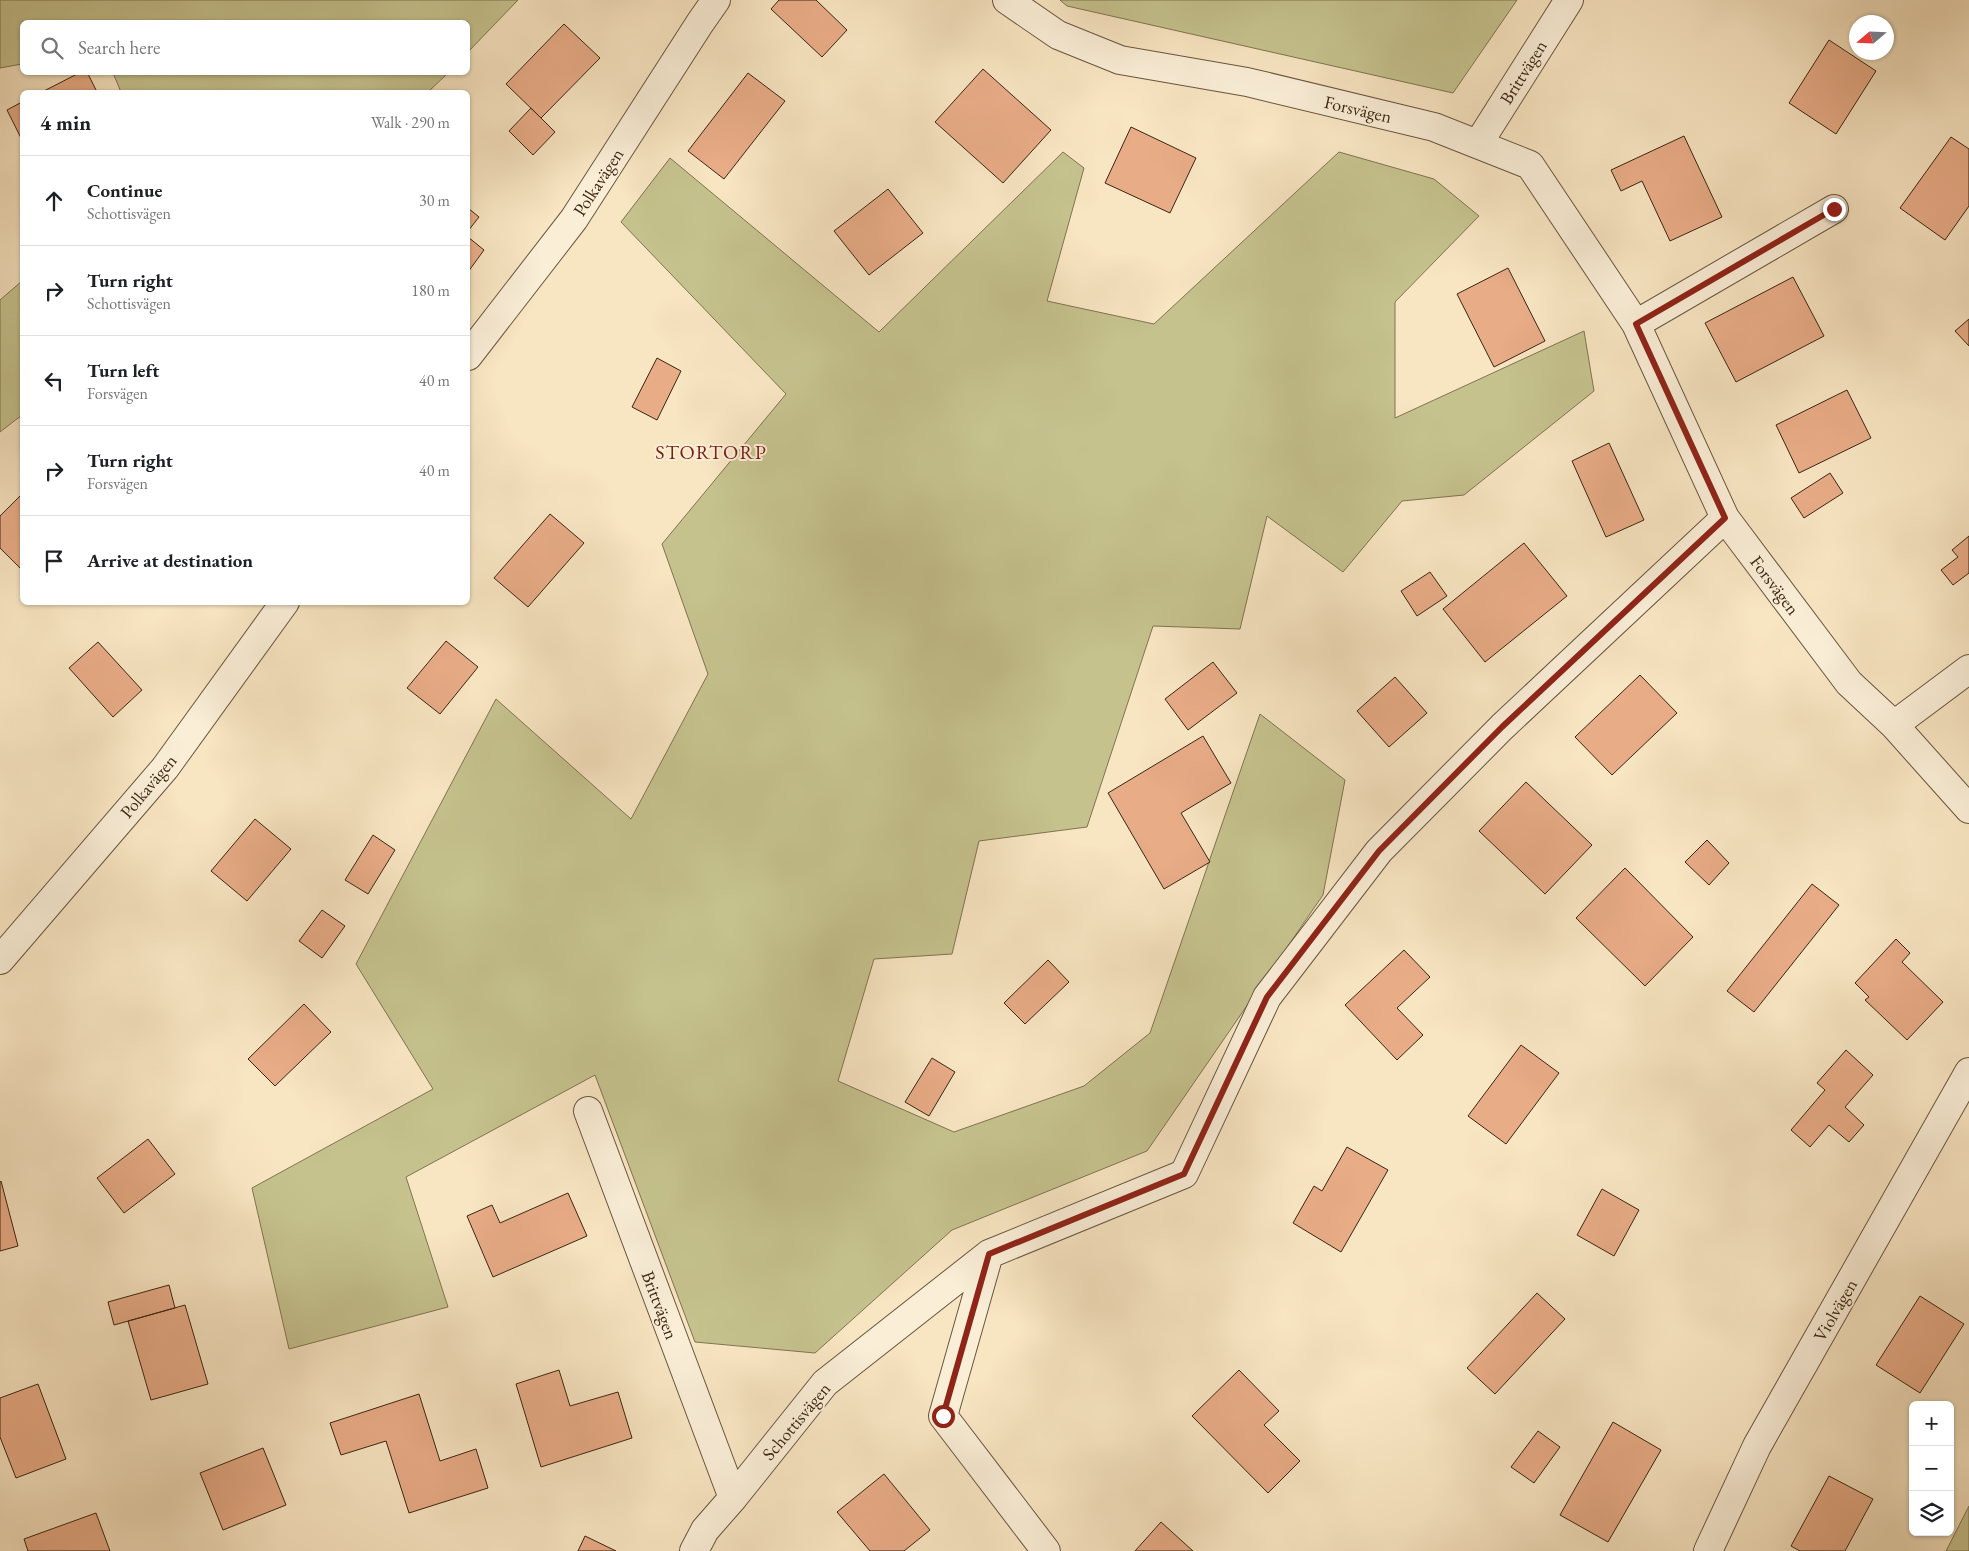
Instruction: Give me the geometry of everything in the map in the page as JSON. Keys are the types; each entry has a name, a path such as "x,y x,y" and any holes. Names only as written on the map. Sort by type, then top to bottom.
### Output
{"street":[{"name":"Polkavägen","path":"470,353 574,219 716,0"},
{"name":"Forsvägen","path":"1007,0 1058,35 1120,60 1247,82 1434,127 1530,165 1636,324 1725,518 1849,683 1894,725 1969,809"},
{"name":"Brittvägen","path":"1478,144 1569,0"},
{"path":"1636,324 1834,209"},
{"name":"Schottisvägen","path":"694,1551 705,1530 825,1383 989,1254 1184,1174 1267,997 1379,851 1502,727 1725,518"},
{"name":"Polkavägen","path":"0,960 165,768 283,605"},
{"path":"1894,725 1969,670"},
{"name":"Violvägen","path":"1708,1551 1757,1446 1969,1072"},
{"name":"Brittvägen","path":"588,1112 733,1498"},
{"path":"989,1254 943,1416 1046,1551"}],"shaded area":[{"path":"0,0 518,0 470,50 470,20 20,20 20,64 0,68"},
{"path":"1060,0 1517,0 1453,93 1067,6"},
{"path":"114,75 446,75 430,90 120,90"},
{"path":"1063,152 1084,168 1047,301 1154,324 1339,152 1434,179 1479,216 1395,302 1395,418 1584,331 1594,391 1464,495 1402,501 1343,572 1267,516 1240,629 1153,626 1087,827 979,841 952,954 874,959 838,1081 954,1132 1084,1086 1150,1033 1260,714 1345,780 1323,895 1147,1151 952,1230 815,1353 695,1342 595,1075 406,1177 448,1307 289,1349 252,1188 433,1089 356,964 496,699 631,819 708,674 662,544 786,394 621,222 670,158 879,332"},
{"path":"20,283 20,417 0,432 0,300"},
{"path":"1969,1506 1969,1551 1946,1551"}],"building":[{"path":"779,0 816,0 847,30 822,57 771,9"},
{"path":"564,24 600,58 541,118 506,84"},
{"path":"1829,40 1849,53 1849,60 1859,60 1876,71 1836,134 1789,103"},
{"path":"983,69 1051,130 1003,183 935,122"},
{"path":"748,73 785,101 724,179 688,151"},
{"path":"75,75 88,75 96,90 46,90"},
{"path":"20,103 20,136 7,110"},
{"path":"531,108 555,132 533,155 509,131"},
{"path":"1131,127 1196,158 1170,213 1105,183"},
{"path":"1684,136 1722,217 1670,241 1642,181 1621,191 1611,170"},
{"path":"1951,137 1969,149 1969,206 1945,240 1900,208"},
{"path":"888,189 923,233 869,275 834,231"},
{"path":"470,210 479,217 470,228"},
{"path":"470,239 484,250 470,269"},
{"path":"1508,268 1545,341 1494,367 1457,294"},
{"path":"1793,277 1824,336 1736,382 1705,323"},
{"path":"1969,319 1969,346 1955,331"},
{"path":"657,358 681,371 657,420 632,407"},
{"path":"1847,390 1871,438 1799,473 1776,425"},
{"path":"1609,443 1644,520 1606,537 1572,461"},
{"path":"1830,473 1843,493 1804,518 1791,498"},
{"path":"20,496 20,568 0,548 0,516"},
{"path":"550,514 584,543 528,607 494,578"},
{"path":"1969,536 1969,573 1953,585 1941,570 1958,557 1952,550"},
{"path":"1524,543 1567,596 1485,662 1443,609"},
{"path":"1430,572 1447,596 1417,616 1401,591"},
{"path":"446,641 478,667 440,714 407,688"},
{"path":"98,642 142,690 113,717 69,668"},
{"path":"1213,662 1237,693 1188,730 1165,699"},
{"path":"1640,675 1677,713 1612,775 1575,737"},
{"path":"1395,677 1427,713 1389,747 1357,711"},
{"path":"1203,736 1231,783 1181,813 1210,862 1164,889 1108,793"},
{"path":"1526,782 1592,845 1545,894 1479,831"},
{"path":"255,819 291,849 247,901 211,871"},
{"path":"373,835 395,850 368,894 345,880"},
{"path":"1707,840 1729,863 1709,885 1685,862"},
{"path":"1625,868 1693,937 1645,986 1576,918"},
{"path":"1812,884 1839,905 1754,1012 1727,991"},
{"path":"322,910 345,926 322,958 299,941"},
{"path":"1896,939 1910,953 1902,962 1943,1002 1907,1040 1865,1000 1869,997 1855,983"},
{"path":"1404,950 1430,977 1397,1008 1423,1035 1397,1060 1345,1005"},
{"path":"1048,960 1069,982 1025,1024 1004,1003"},
{"path":"304,1004 331,1032 275,1086 248,1059"},
{"path":"1521,1045 1559,1073 1506,1144 1468,1116"},
{"path":"1846,1050 1873,1075 1845,1107 1864,1125 1849,1142 1829,1125 1810,1147 1791,1130 1825,1090 1817,1083"},
{"path":"932,1058 955,1072 929,1116 905,1102"},
{"path":"148,1139 175,1174 124,1213 97,1178"},
{"path":"1347,1147 1388,1170 1341,1252 1293,1223 1314,1186 1322,1191"},
{"path":"0,1182 18,1246 0,1251"},
{"path":"1602,1189 1639,1210 1614,1256 1577,1235"},
{"path":"568,1193 587,1236 493,1277 467,1216 492,1205 500,1223"},
{"path":"169,1285 175,1308 114,1325 108,1302"},
{"path":"1537,1293 1565,1319 1495,1394 1467,1368"},
{"path":"1920,1296 1964,1324 1920,1393 1876,1365"},
{"path":"185,1305 208,1384 151,1400 128,1321"},
{"path":"559,1370 570,1406 618,1392 632,1438 541,1467 516,1384"},
{"path":"1239,1370 1279,1411 1264,1425 1300,1461 1268,1493 1192,1416"},
{"path":"38,1384 66,1459 16,1478 0,1437 0,1398"},
{"path":"419,1394 440,1461 476,1449 488,1488 409,1513 386,1441 341,1455 330,1423"},
{"path":"1613,1422 1661,1450 1608,1542 1560,1515"},
{"path":"1538,1431 1560,1447 1534,1483 1511,1467"},
{"path":"263,1448 286,1505 223,1530 200,1473"},
{"path":"884,1474 930,1530 904,1551 870,1551 837,1512"},
{"path":"1829,1476 1873,1499 1845,1551 1800,1551 1791,1546"},
{"path":"96,1513 110,1551 28,1551 24,1539"},
{"path":"1161,1522 1193,1551 1135,1551"},
{"path":"585,1536 616,1551 578,1551"}],"district":[{"name":"STORTORP","path":"711,452"}],"route":[{"path":"943,1416 989,1254 1184,1174 1267,997 1379,851 1502,727 1725,518 1636,324 1834,209"}]}
